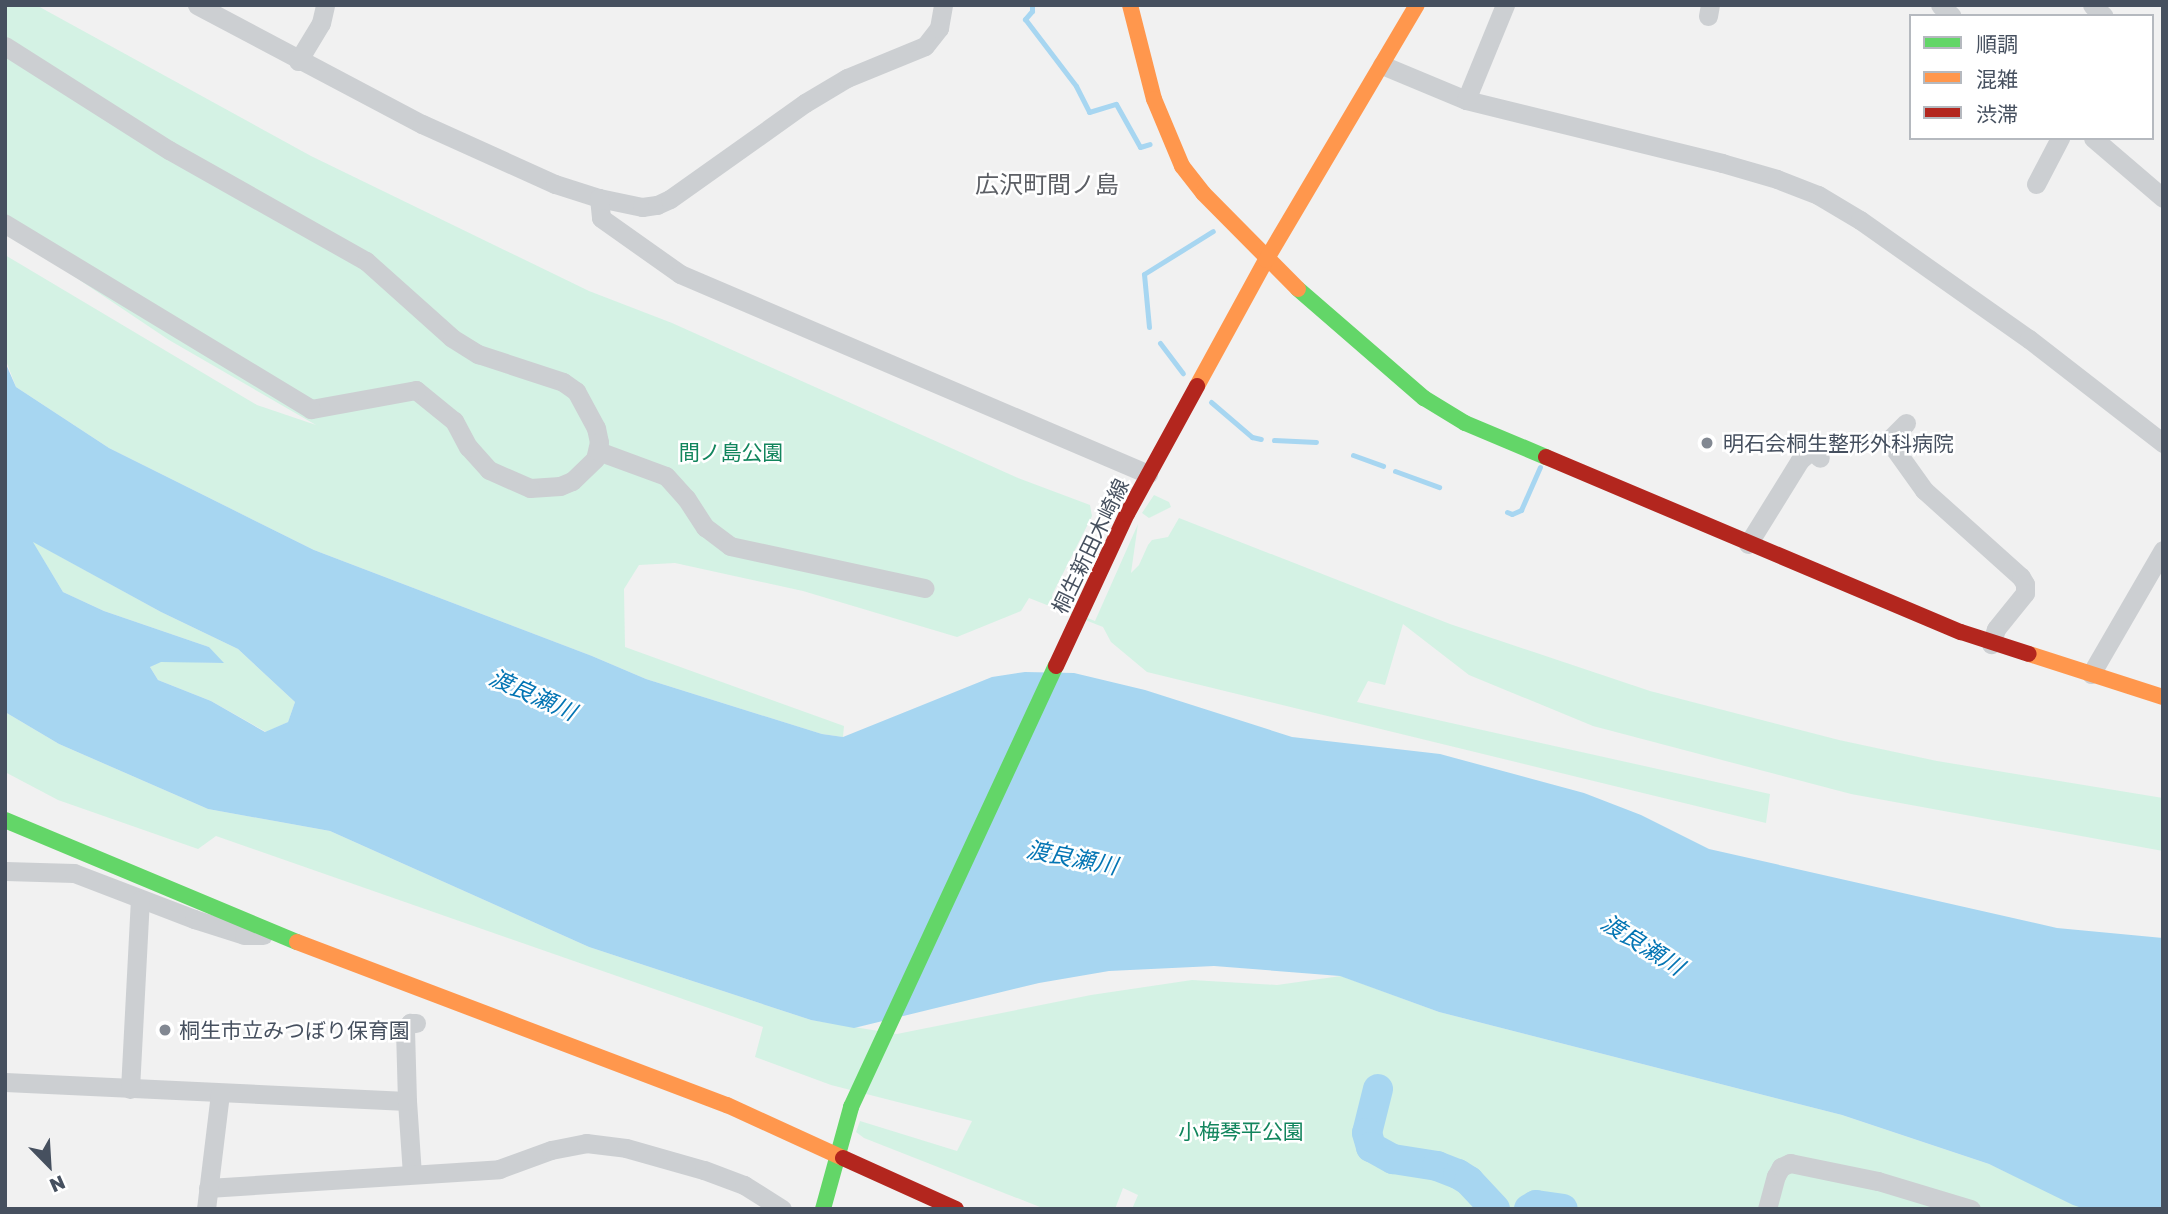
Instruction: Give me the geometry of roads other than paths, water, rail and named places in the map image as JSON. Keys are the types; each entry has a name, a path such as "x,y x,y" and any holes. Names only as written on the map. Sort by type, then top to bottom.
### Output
{"street":[{"path":"197,5 422,124 555,184 599,198 642,207 657,205 670,199 805,103 847,78 925,46 939,28 943,5"},
{"path":"299,61 321,23 325,5"},
{"path":"1130,5 1154,99 1182,166 1203,193 1266,260 1424,398 1465,423 1991,644 2163,697"},
{"name":"桐生新田木崎線","path":"823,1209 843,1130 1148,474 1266,260 1417,5"},
{"path":"1466,100 1506,5"},
{"path":"5,46 169,150 366,261 452,338 478,355 563,382 576,391 592,415 599,442 598,451 590,467 572,481 560,486 530,488 489,470 468,447 454,421 416,390 311,409 5,224"},
{"path":"1382,65 1466,100 1722,163 1818,195 1860,220 2029,339 2163,443"},
{"path":"2036,184 2059,140"},
{"path":"2095,140 2163,198"},
{"path":"599,198 601,218 680,274 1148,474"},
{"path":"1906,423 1890,439 1916,479 2021,577 2025,584 2021,600 1996,629 1991,644"},
{"path":"1748,544 1800,460 1812,450 1820,458"},
{"path":"598,451 666,476 686,498 705,527 730,547 925,588"},
{"path":"2091,674 2163,550"},
{"path":"5,820 270,932 727,1105 898,1185 956,1209"},
{"path":"5,871 74,873 140,900 244,935 270,932"},
{"path":"130,1089 140,900"},
{"path":"412,1174 405,1030 410,1023 416,1023"},
{"path":"5,1082 407,1101"},
{"path":"206,1209 220,1094"},
{"path":"208,1188 499,1169 567,1146 602,1144 655,1155 714,1174 744,1185 782,1209"},
{"path":"1767,1209 1776,1176 1781,1167 1790,1163 1878,1181 1971,1209"}],"water":[{"name":"渡良瀬川","path":"5,362 16,387 109,448 314,550 646,679 822,734 843,737 992,677 1025,672 1074,673 1145,690 1292,737 1440,754 1584,793 1641,815 1709,849 2057,928 2163,938 2163,1209 2085,1209 1989,1164 1842,1115 1439,1012 1340,976 1214,966 1109,971 1039,983 854,1028 811,1020 589,947 330,831 208,809 59,744 5,712","holes":["33,542 161,612 238,649 295,702 288,722 265,732 211,701 158,680 150,667 161,662 224,663 209,647 104,611 63,592"]}],"waterway":[{"path":"1032,5 1032,11 1025,19 1076,86 1089,112 1116,104 1140,147 1150,144"},
{"path":"1149,327 1144,274 1213,231"},
{"path":"1160,343 1183,373"},
{"path":"1211,402 1252,437 1261,439"},
{"path":"1274,440 1316,442"},
{"path":"1353,455 1383,466"},
{"path":"1507,512 1512,514 1521,510 1540,467"},
{"path":"1395,471 1439,487"},
{"path":"1378,1089 1367,1133 1371,1147 1393,1159 1437,1166 1458,1174 1469,1181 1495,1209"},
{"path":"1529,1209 1536,1205 1563,1209"}],"place":[{"name":"明石会桐生整形外科病院","path":"1707,443"},
{"name":"桐生市立みつぼり保育園","path":"165,1030"}],"district":[{"name":"広沢町間ノ島","path":"1047,184"}],"park label":[{"name":"間ノ島公園","path":"731,452"},
{"name":"小梅琴平公園","path":"1241,1131"}]}
